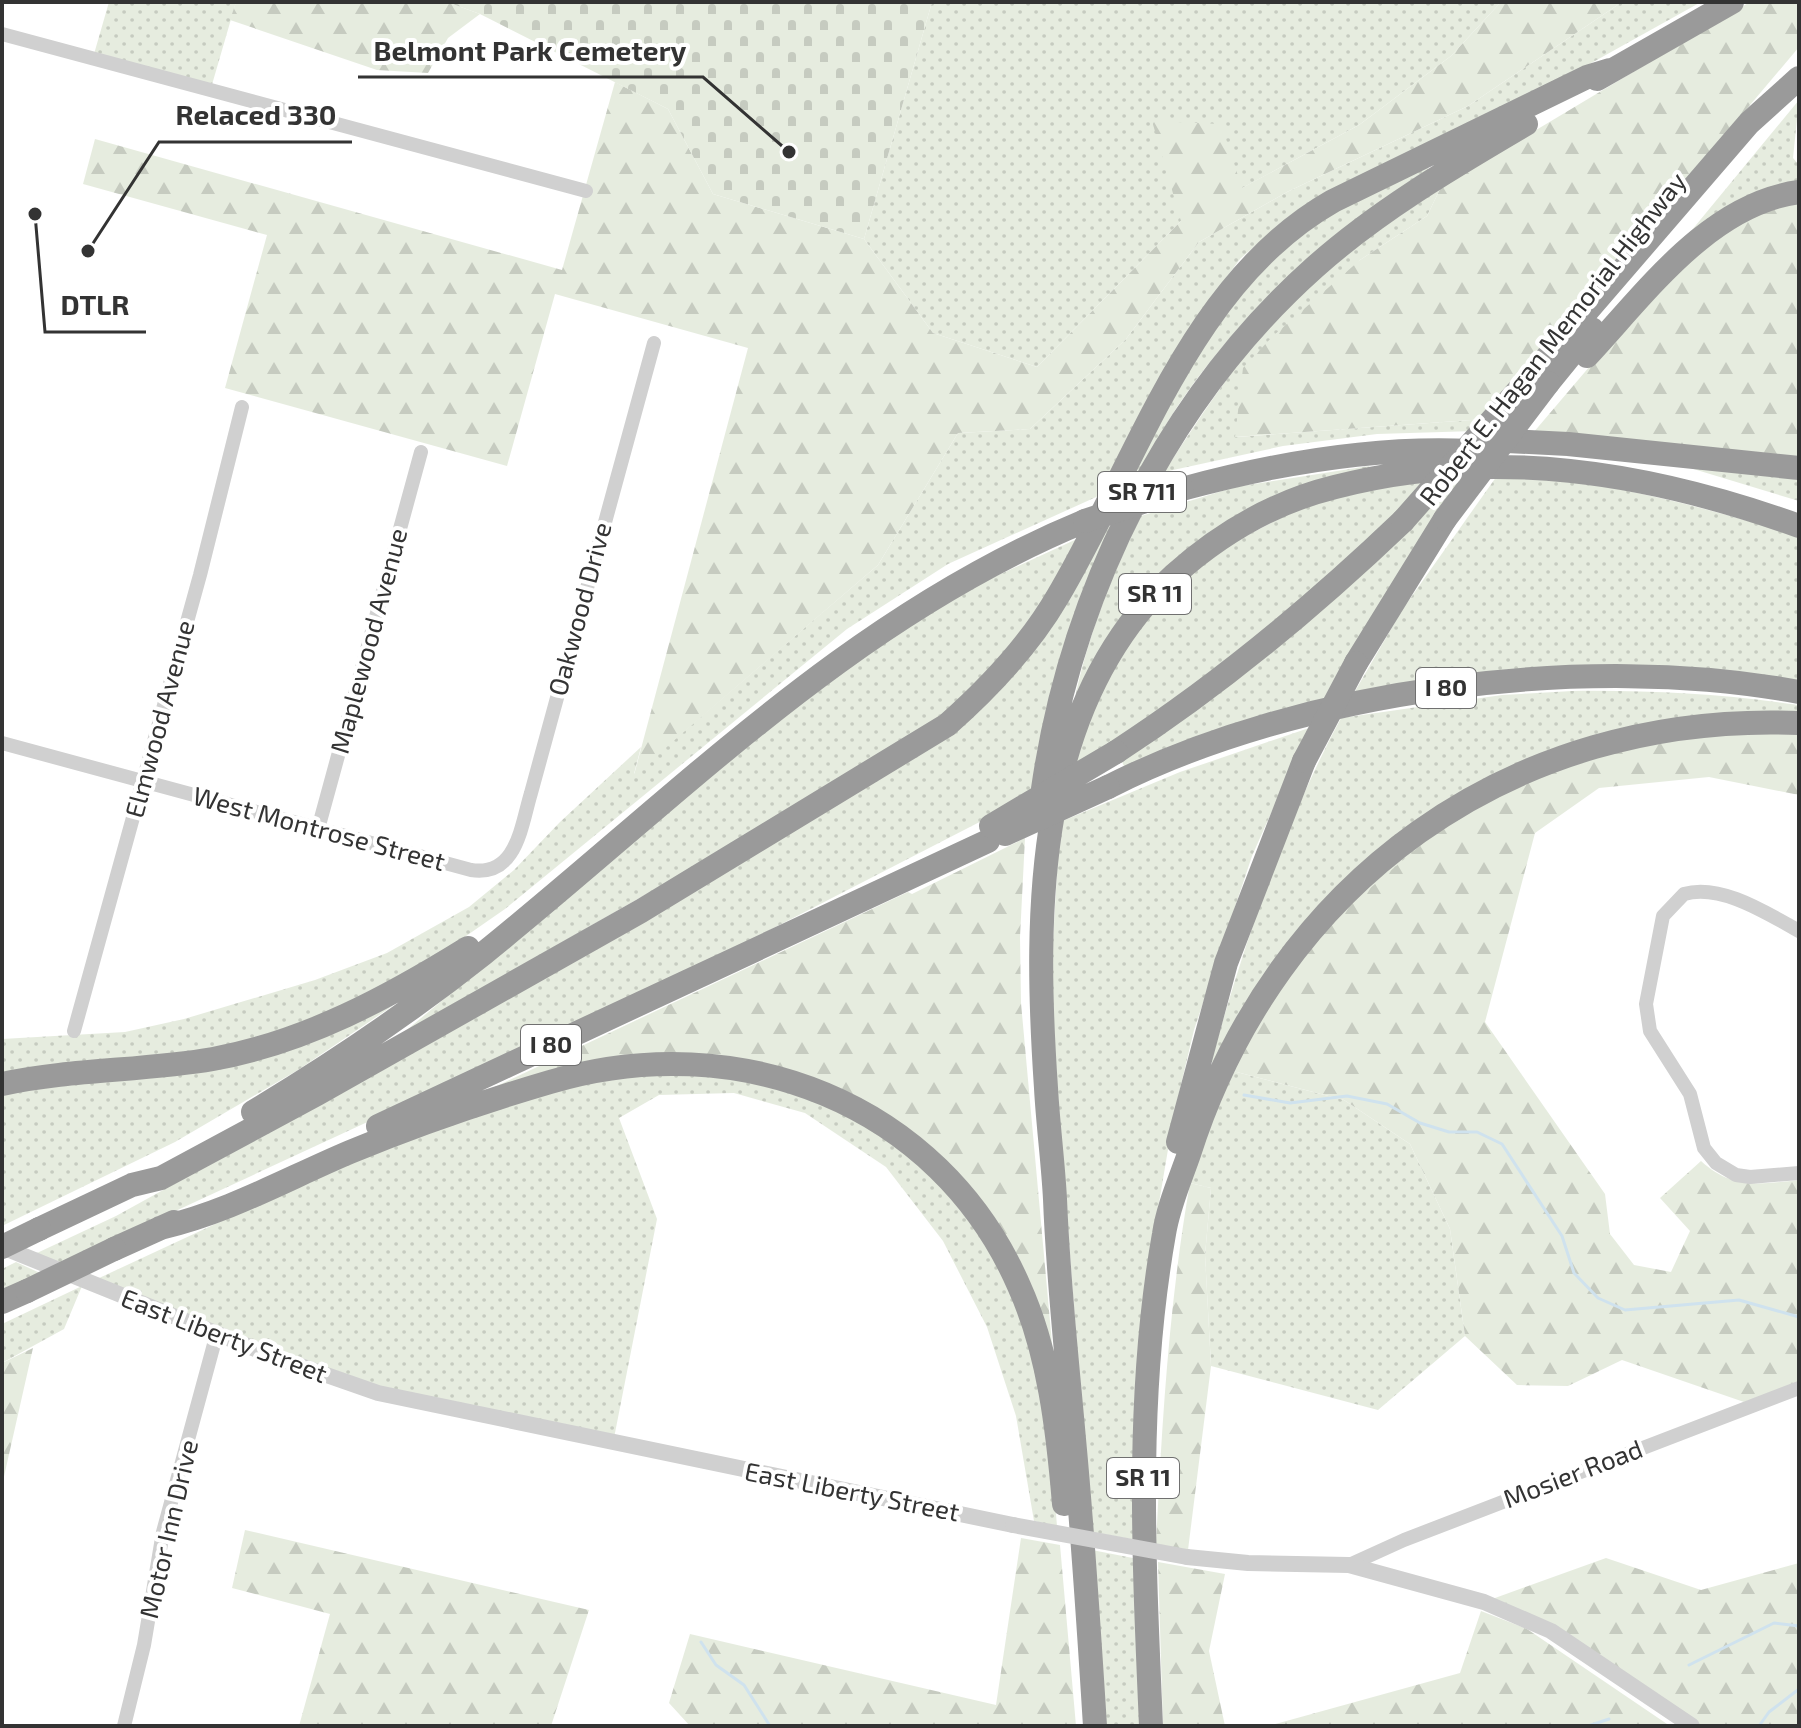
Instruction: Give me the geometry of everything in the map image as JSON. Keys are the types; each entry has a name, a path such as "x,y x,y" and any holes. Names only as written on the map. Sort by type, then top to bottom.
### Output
{"highway":[{"name":"SR 711","path":"1056,1253 1045,1198 1032,1021 1030,894 1044,778 1057,711 1085,619 1121,531 1156,465 1197,399 1245,337 1316,267 1420,188 1610,70 1732,2"},
{"path":"2,1247 132,1185 161,1178 233,1141 527,976 863,779 947,725 984,693 1037,629 1119,486 1194,342 1214,309 1259,256 1295,224 1333,201 1587,77 1610,70"},
{"path":"1545,384 1749,123 1799,78"},
{"path":"990,834 1116,752 1265,646 1710,233 1757,203 1799,192"},
{"name":"Robert E. Hagan Memorial Highway","path":"1164,1232 1181,1131 1210,1015 1256,877 1304,761 1356,663 1445,519 1545,384"},
{"path":"132,1185 155,1167 310,1077 383,1029 482,954 805,685 874,634 957,581 1085,521 1185,483 1333,448 1457,439 1568,444 1799,468"},
{"path":"1185,483 1325,458 1455,450 1566,459 1664,476 1731,493 1799,516"},
{"name":"SR 11","path":"1095,1726 1085,1560 1056,1253 1041,1004 1041,949 1050,826 1068,747 1089,691 1118,639 1165,584 1222,537 1284,504 1353,482 1432,468 1502,465 1614,476 1730,503 1799,526"},
{"name":"I 80","path":"2,1302 823,918 990,834 1108,787 1147,767 1269,726 1374,700 1471,685 1563,678 1649,677 1799,692"},
{"name":"SR 11","path":"1151,1726 1143,1475 1147,1352 1164,1232 1203,1110 1252,1011 1310,930 1387,855 1446,813 1488,790 1593,747 1658,732 1715,724 1799,723"},
{"path":"2,1084 211,1059 252,1050 324,1026 404,987 491,935 629,818 662,804"},
{"path":"160,1228 208,1217 351,1152 482,1102 602,1069 671,1062 726,1066 771,1075 837,1099 896,1134 941,1172 997,1243 1018,1283 1031,1315 1046,1370 1064,1495 1072,1590 1092,1680"}],"street":[{"path":"2,34 586,191"},
{"name":"Oakwood Drive","path":"496,868 514,851 654,343"},
{"name":"Elmwood Avenue","path":"74,1031 200,575 242,407"},
{"name":"Maplewood Avenue","path":"318,829 421,452"},
{"name":"West Montrose Street","path":"2,743 471,870 496,868"},
{"path":"1799,931 1750,906 1711,892 1684,894 1663,916 1646,1004 1650,1031 1690,1094 1708,1155 1736,1175 1799,1173"},
{"name":"East Liberty Street","path":"2,1247 334,1379 412,1402 1013,1525 1187,1557 1248,1563 1349,1565 1516,1614 1584,1651 1692,1726"},
{"name":"Motor Inn Drive","path":"124,1726 144,1645 163,1532 217,1333"},
{"name":"Mosier Road","path":"1349,1565 1475,1512 1799,1388"}],"green space":[{"path":"109,2 236,2 211,88 94,54"},
{"path":"236,2 447,2 480,14 448,38 428,73 377,70 230,20"},
{"path":"447,2 932,2 864,239 713,194 668,109 480,14"},
{"path":"932,2 1501,2 1451,56 1359,125 1181,221 1037,367 933,333 864,239"},
{"path":"1501,2 1622,2 1468,106 1287,192 1199,242 1126,339 1030,429 958,433 878,565 634,775 748,348 555,294 507,466 225,388 267,235 83,184 95,139 562,270 615,82 668,109 713,194 864,239 933,333 1037,367 1181,221 1152,121 1221,124 1242,188 1359,125 1451,56"},
{"path":"1622,2 1701,2 1550,86 1349,181 1288,217 1240,259 1203,309 1105,493 948,564 847,629 505,909 456,943 345,1008 222,1049 2,1074 2,1039 125,1032 184,1019 315,980 387,953 469,907 514,870 560,822 641,747 634,774 878,565 958,433 1030,429 1126,339 1199,242 1287,192 1468,106"},
{"path":"1750,2 1799,2 1799,47 1485,419 1235,437 1243,368 1273,336 1360,260 1427,216 1441,187"},
{"path":"1799,100 1793,158 1799,165 1799,187 1673,253"},
{"path":"1425,163 1429,170 1327,246 1237,330 1177,407 1135,481 1126,484 1212,321 1306,225"},
{"path":"1441,187 1427,216 1360,260 1236,437 1485,419 1475,431 1377,434 1283,446 1164,472 1240,362 1306,287 1372,235"},
{"path":"1799,201 1799,460 1533,433 1607,346 1685,266 1740,220"},
{"path":"1677,464 1799,475 1799,501"},
{"path":"1369,466 1370,470 1185,555 1074,703 1101,608 1141,516 1235,487"},
{"path":"1499,473 1613,488 1725,514 1799,536 1799,683 1354,693 1402,610"},
{"path":"1459,474 1467,474 1323,703 1126,771 1120,757"},
{"path":"1436,476 1240,657 1069,774 1109,663 1198,561 1317,499"},
{"path":"1112,525 1034,794 663,985 61,1264 37,1253 116,1216 379,1071 934,743 1101,530"},
{"path":"1079,538 1058,579 983,684 877,762 402,1034 808,695 957,594"},
{"path":"1629,691 1771,701 1799,705 1799,719 1650,728 1216,1064 1211,1062 1237,974 1283,843 1341,718 1502,695"},
{"path":"1309,728 1252,856 1194,1030 1174,1114 1149,1262 1136,1540 1091,1532 1050,991 1060,822 1180,772"},
{"path":"1799,733 1799,795 1709,777 1599,788 1535,833 1485,1022 1605,1194 1610,1234 1634,1265 1671,1272 1690,1231 1660,1198 1701,1161 1724,1177 1736,1181 1799,1180 1799,1384 1744,1402 1622,1360 1568,1386 1517,1385 1465,1336 1450,1229 1410,1144 1344,1100 1229,1070 1267,1002 1335,918 1435,833 1540,774 1670,737"},
{"path":"1025,838 1020,937 1021,1003 1054,1365 938,1159 749,1062 482,1093 908,892 912,894"},
{"path":"394,1005 298,1070 175,1142 2,1226 2,1094 331,1034"},
{"path":"1229,1070 1344,1100 1410,1144 1450,1229 1465,1336 1378,1410 1211,1366 1205,1255 1211,1188 1190,1183"},
{"path":"723,1071 825,1102 879,1129 914,1156 946,1187 973,1223 996,1261 1031,1344 1048,1421 1057,1526 1034,1521 1016,1416 987,1327 943,1241 886,1167 805,1113 734,1093 659,1095 619,1118 657,1219 614,1438 375,1386 303,1362 97,1279 325,1173 443,1126 606,1074"},
{"path":"1190,1183 1211,1188 1205,1255 1211,1366 1188,1550 1156,1544 1172,1318"},
{"path":"16,1262 40,1273 2,1292 2,1269"},
{"path":"82,1286 64,1329 2,1363 2,1324"},
{"path":"33,1348 3,1481 2,1363"},
{"path":"245,1530 589,1610 551,1726 299,1726 330,1614 232,1588"},
{"path":"1021,1538 1060,1545 1076,1726 690,1726 669,1703 690,1634 996,1705"},
{"path":"1092,1550 1138,1559 1144,1726 1103,1726"},
{"path":"1606,1558 1701,1590 1799,1563 1799,1726 1692,1726 1584,1651 1484,1602"},
{"path":"1158,1562 1225,1574 1209,1651 1225,1726 1163,1726"},
{"path":"1481,1611 1527,1629 1670,1726 1268,1726 1460,1673"}],"waterway":[{"path":"1244,1095 1290,1103 1347,1096 1387,1104 1420,1123 1449,1132 1477,1132 1502,1144 1562,1236 1574,1273 1598,1298 1625,1310 1739,1300 1799,1317"},
{"path":"1689,1665 1774,1623 1799,1626"},
{"path":"701,1642 716,1665 744,1685 770,1726"},
{"path":"1759,1726 1769,1712 1799,1689"},
{"path":"1588,1726 1609,1719"}],"place":[{"name":"Belmont Park Cemetery","path":"789,152"},
{"name":"DTLR","path":"35,214"},
{"name":"Relaced 330","path":"88,251"}]}
